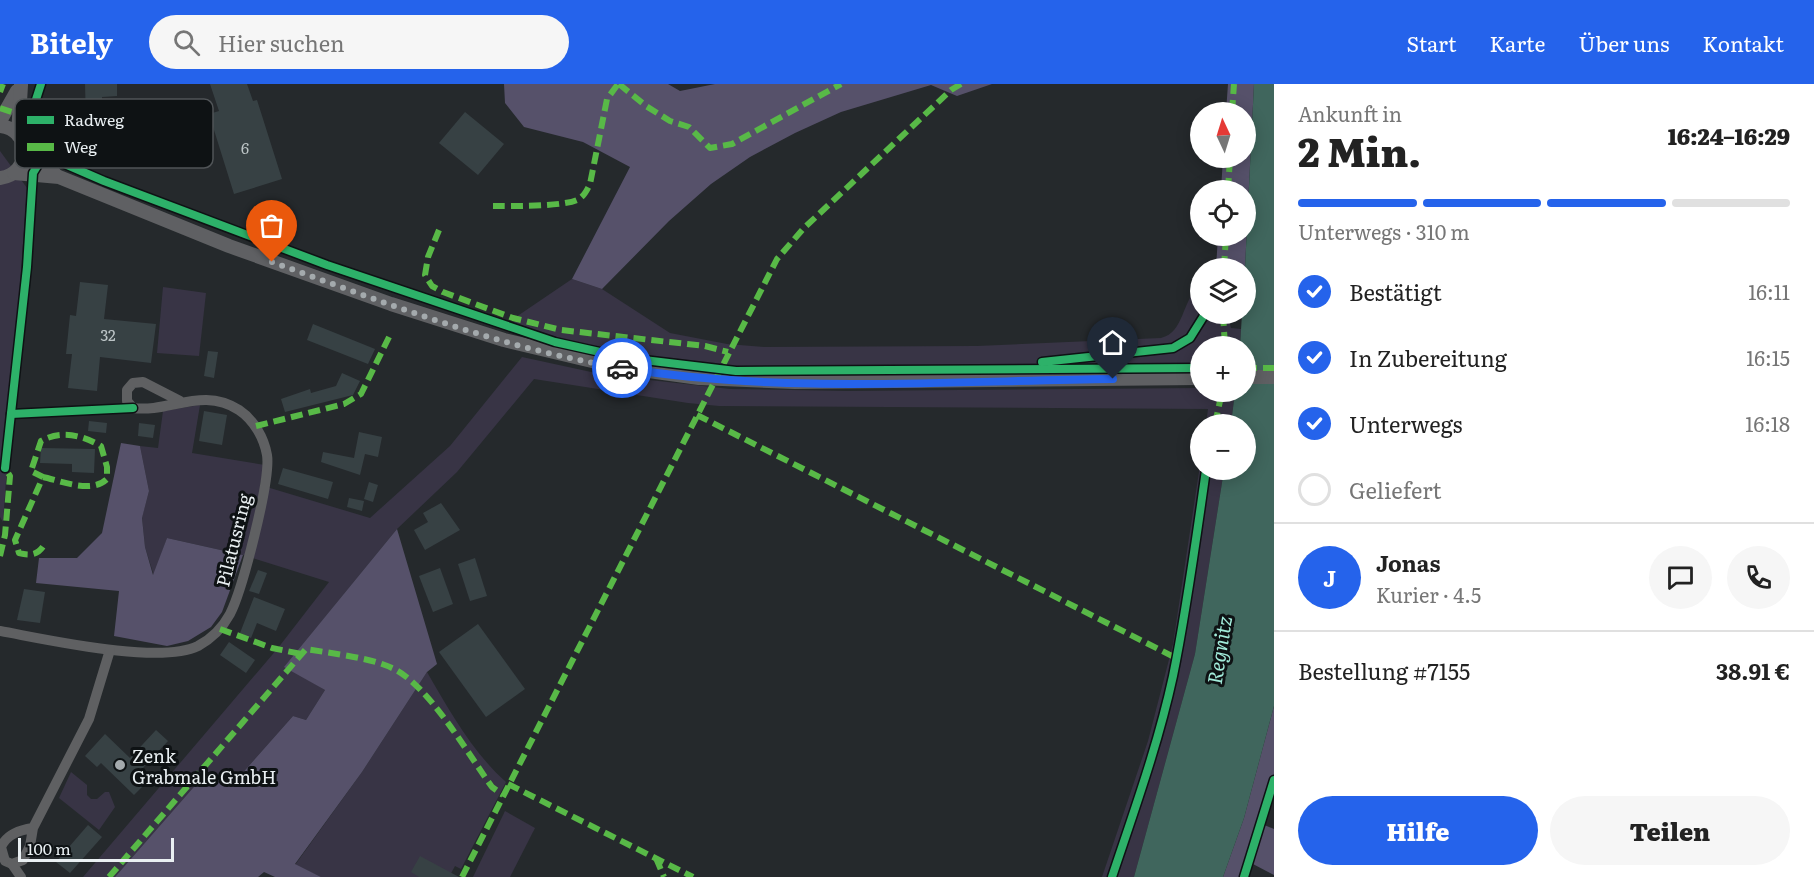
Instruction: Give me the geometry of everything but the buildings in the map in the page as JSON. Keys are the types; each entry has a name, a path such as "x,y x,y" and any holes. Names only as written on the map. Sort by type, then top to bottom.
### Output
{"main road":[{"path":"0,121 21,85"},
{"path":"0,126 15,132"},
{"path":"14,173 19,168"},
{"path":"47,168 59,177 229,246 448,323 558,355 613,366 734,381 872,382 1190,378"},
{"path":"0,178 14,173 59,177"},
{"path":"1256,377 1274,377"}],"street":[{"name":"Pilatusring","path":"0,631 110,650 168,652 183,651 198,645 220,629 231,614 249,556 267,474 267,458 264,443 256,426 241,411 231,406 201,399 180,401"},
{"path":"12,864 23,860 30,846 33,828 89,719 110,650"},
{"path":"21,877 12,864 5,861 2,854 4,841 19,830 33,828"}],"shaded area":[{"path":"504,84 668,84 680,91 715,84 992,84 957,96 931,85 841,112 795,133 750,157 711,184 669,221 602,289 572,279 630,167 583,142 524,127 505,103"},
{"path":"1228,84 1254,84 1253,102 1227,102"},
{"path":"0,151 27,188 3,522 0,517"},
{"path":"1222,168 1250,168 1249,180 1222,180"},
{"path":"1217,246 1246,246 1245,258 1217,258"},
{"path":"572,279 602,289 670,333 727,344 764,347 977,346 1161,338 1169,335 1175,329 1190,298 1190,324 1230,324 1231,328 1241,329 1241,336 1190,336 1190,364 738,367 592,347 513,326 516,317"},
{"path":"163,287 206,293 199,356 157,353"},
{"path":"522,357 605,375 730,389 847,391 1190,388 1190,402 1234,402 1232,414 1207,414 1208,409 719,406 534,379 457,472 397,529 285,666 325,690 306,720 293,716 231,786 206,773 115,877 83,877 278,648 329,582 243,555 167,538 154,576 145,547 142,517 149,491 140,446 158,448 163,411 200,405 192,453 265,465 260,485 370,518 450,446"},
{"path":"121,443 140,446 149,491 142,518 145,547 153,575 167,538 243,555 222,612 211,627 188,641 167,646 114,636 119,591 36,583 39,558 77,558 102,533"},
{"path":"1198,480 1222,480 1195,654 1134,877 1102,877 1148,741 1173,644"},
{"path":"397,529 437,664 427,672 362,772 295,864 321,877 275,877 264,872 258,877 115,877 206,773 231,786 293,716 306,720 325,690 284,667"},
{"path":"427,672 472,744 506,782 461,869 455,866 449,877 321,877 295,865 362,772"},
{"path":"1274,706 1274,778 1262,824 1274,829 1274,875 1251,863 1246,877 1223,877 1244,818"},
{"path":"71,772 87,785 87,795 91,799 97,799 105,792 109,792 115,807 99,830 59,798"},
{"path":"505,811 535,828 510,877 473,877"}],"water":[{"name":"Regnitz","path":"1254,84 1274,84 1274,706 1244,818 1223,877 1134,877 1195,654 1222,480 1256,480 1256,414 1232,414 1234,402 1256,402 1256,336 1241,336 1241,324 1256,324 1256,258 1245,258 1246,246 1256,246 1256,180 1249,180 1250,168 1256,168 1256,102 1253,102"}],"marked path":[{"path":"0,92 3,84"},
{"path":"493,206 562,203 579,199 590,184 607,99 618,84"},
{"path":"619,84 646,106 670,121 689,127 710,148 732,144 841,84"},
{"path":"462,877 777,259 804,228 951,90 961,84"},
{"path":"1233,102 1234,84"},
{"path":"0,108 15,113"},
{"path":"1229,168 1229,180"},
{"path":"439,230 428,257 425,275 432,286 443,292 513,318 561,330 705,346 728,352"},
{"path":"1225,246 1225,258"},
{"path":"1224,324 1224,336"},
{"path":"256,426 344,404 361,394 391,333"},
{"path":"1256,368 1274,368"},
{"path":"1217,414 1220,402"},
{"path":"697,415 1176,658"},
{"path":"43,477 85,486 101,483 107,479 107,467 101,446 71,435 56,436 41,441 31,471 43,477 15,540 19,553 23,554 36,553 44,545"},
{"path":"0,556 5,535 10,476 5,468 6,462"},
{"path":"220,629 272,648 301,654"},
{"path":"109,877 306,649 373,661 384,664 406,676 433,704 492,787 503,795"},
{"path":"508,784 693,877"},
{"path":"656,858 664,877"}],"cycle path":[{"path":"36,99 41,84"},
{"path":"5,468 27,267 33,173 36,168"},
{"path":"74,168 327,265 555,342 627,358 736,371 1190,368"},
{"path":"1042,362 1173,348 1190,338 1199,324"},
{"path":"11,414 133,408"},
{"path":"1112,877 1153,753 1167,702 1187,599 1205,480"},
{"path":"1244,877 1274,780"}],"way so far":[{"path":"272,262 391,304 504,340 558,355 622,368"}],"place":[{"name":"Zenk Grabmale GmbH","path":"120,765"}],"route":[{"path":"622,368 734,381 901,382 1113,379"}]}
